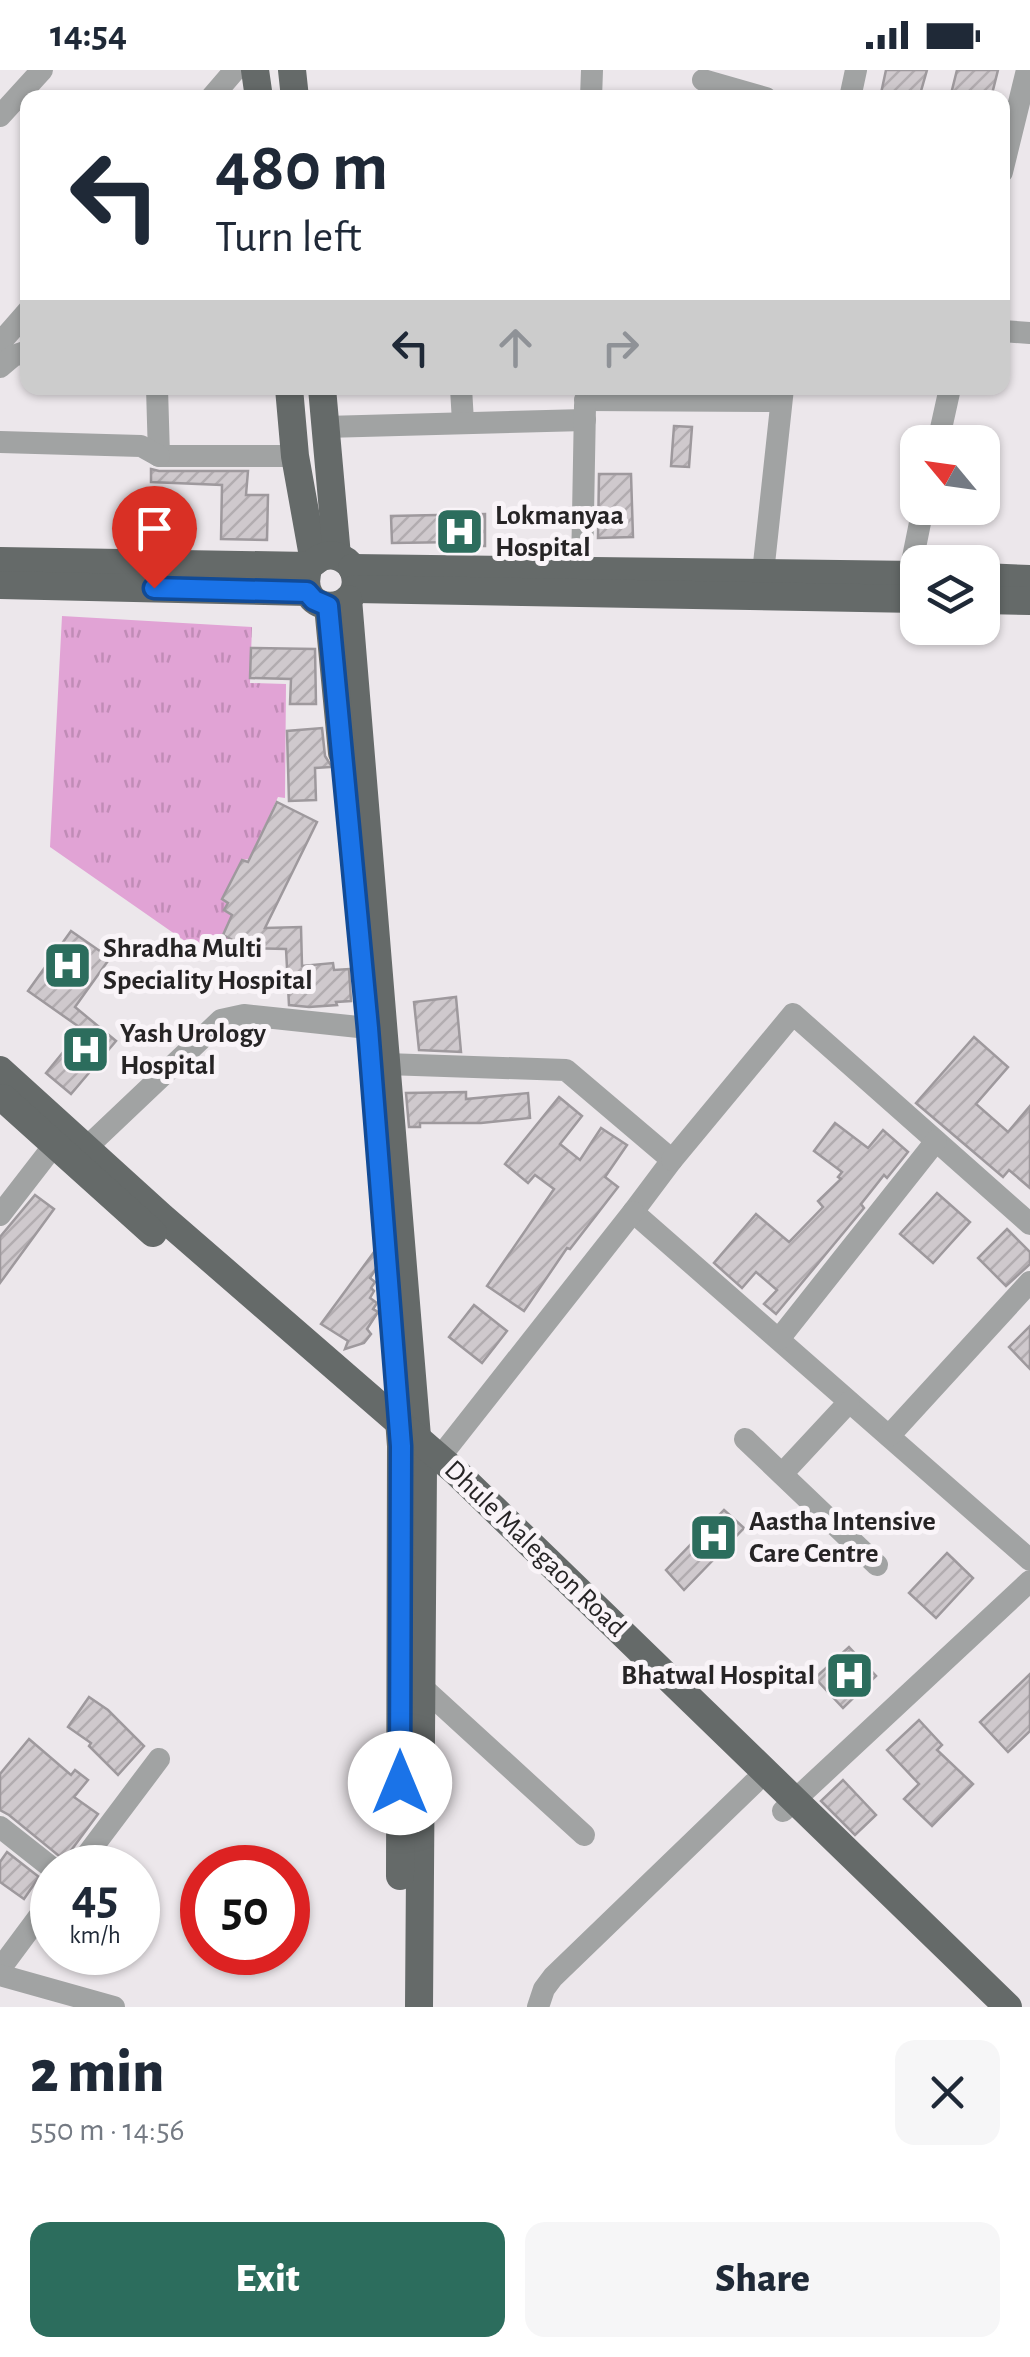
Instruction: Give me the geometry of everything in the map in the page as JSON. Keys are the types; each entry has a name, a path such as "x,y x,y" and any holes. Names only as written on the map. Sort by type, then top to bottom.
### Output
{"main road":[{"path":"290,395 295,456 331,580 386,1064 406,1434 400,2007"},
{"path":"323,395 331,580 406,1434"},
{"path":"0,561 331,580 900,587"},
{"path":"0,585 331,580 582,570 763,573 900,586"},
{"path":"1000,578 1030,579"},
{"path":"1000,600 1030,601"},
{"name":"Dhule Malegaon Road","path":"0,1070 68,1141 161,1216 406,1434 789,1806 1008,2007"},
{"path":"0,1096 68,1141"},
{"path":"418,2007 421,1686 432,1462"},
{"path":"432,1462 754,1783 789,1806 985,2007"}],"street":[{"path":"24,90 42,70"},
{"path":"218,90 234,70"},
{"path":"1010,139 1027,70"},
{"path":"703,83 732,90"},
{"path":"0,116 20,94"},
{"path":"0,344 20,320"},
{"path":"157,395 158,456"},
{"path":"461,395 463,422"},
{"path":"325,427 463,422 585,403 760,395"},
{"path":"763,573 782,395"},
{"path":"942,425 948,395"},
{"path":"582,570 585,403"},
{"path":"0,442 141,446 158,456 295,456"},
{"path":"432,1462 793,1014 1030,1224"},
{"path":"0,1215 68,1141 221,1020 244,1016 368,1028"},
{"path":"386,1064 566,1070 672,1160"},
{"path":"779,1340 936,1141"},
{"path":"633,1212 1030,1560"},
{"path":"889,1436 1030,1282"},
{"path":"782,1474 850,1402"},
{"path":"746,1439 877,1565"},
{"path":"789,1806 1030,1581"},
{"path":"421,1686 584,1835"},
{"path":"94,1845 160,1759"},
{"path":"538,2007 553,1977 754,1783"},
{"path":"0,1826 30,1850"},
{"path":"30,1930 0,1972 114,2007"}],"green space":[{"path":"62,616 252,627 250,683 286,684 285,798 278,797 249,859 242,860 222,899 227,903 224,911 239,920 230,919 222,935 245,947 242,957 205,955 50,847"}],"building":[{"path":"886,70 927,70 921,90 882,90"},
{"path":"957,70 998,70 993,90 952,90"},
{"path":"674,426 692,427 689,467 671,466"},
{"path":"151,469 248,471 246,495 268,495 267,540 221,539 222,485 151,482"},
{"path":"599,474 631,474 633,537 598,538"},
{"path":"485,514 485,546 459,546 459,542 392,543 391,516"},
{"path":"251,648 315,649 316,704 290,704 291,679 250,678"},
{"path":"322,728 325,756 332,767 315,768 316,800 289,801 287,731"},
{"path":"277,802 317,822 265,928 301,927 302,966 333,963 334,970 349,969 351,1001 309,1007 289,1005 286,949 248,948 223,935 232,915 224,910 228,903 222,899 242,860 248,862"},
{"path":"71,931 110,958 75,1007 116,1041 71,1094 46,1073 82,1029 28,991"},
{"path":"456,997 461,1052 419,1050 414,1002"},
{"path":"974,1037 1008,1067 976,1104 1008,1132 1030,1106 1030,1188 1009,1170 1003,1177 916,1103"},
{"path":"466,1092 466,1099 528,1093 530,1118 420,1123 420,1127 409,1127 406,1093"},
{"path":"559,1097 582,1116 560,1144 580,1160 601,1128 627,1145 605,1177 618,1187 567,1248 524,1311 487,1286 554,1189 535,1175 528,1183 505,1164"},
{"path":"835,1123 868,1148 883,1130 908,1152 887,1178 884,1175 861,1204 864,1208 776,1314 764,1304 777,1290 756,1272 742,1288 714,1263 756,1214 789,1242 823,1207 818,1201 841,1179 838,1177 842,1172 814,1151"},
{"path":"937,1193 970,1222 933,1263 900,1234"},
{"path":"35,1195 54,1209 0,1283 0,1237"},
{"path":"1007,1229 1030,1252 1030,1264 1006,1286 978,1258"},
{"path":"377,1248 384,1256 370,1278 375,1282 370,1298 377,1303 373,1309 378,1312 367,1329 371,1334 364,1343 345,1349 348,1341 321,1324"},
{"path":"474,1305 507,1331 482,1363 449,1337"},
{"path":"1030,1326 1030,1369 1009,1347"},
{"path":"724,1510 744,1528 684,1590 666,1570"},
{"path":"947,1553 973,1578 936,1618 909,1593"},
{"path":"849,1647 876,1676 843,1708 815,1678"},
{"path":"1030,1674 1030,1731 1008,1752 980,1722"},
{"path":"89,1697 144,1746 118,1775 89,1746 91,1743 68,1727"},
{"path":"919,1720 942,1745 937,1750 973,1784 932,1826 904,1799 919,1784 887,1750"},
{"path":"29,1739 71,1775 75,1770 88,1780 74,1797 98,1814 75,1845 46,1845 0,1810 0,1774"},
{"path":"843,1780 876,1815 855,1835 821,1801"},
{"path":"7,1852 30,1870 30,1890 24,1899 0,1882 0,1862"}],"place":[{"name":"Lokmanyaa Hospital","path":"460,532"},
{"name":"Shradha Multi Speciality Hospital","path":"68,965"},
{"name":"Yash Urology Hospital","path":"85,1050"},
{"name":"Aastha Intensive Care Centre","path":"714,1538"},
{"name":"Bhatwal Hospital","path":"850,1676"}],"route":[{"path":"154,588 307,592 328,606 368,1028 401,1446 400,1783"}]}
